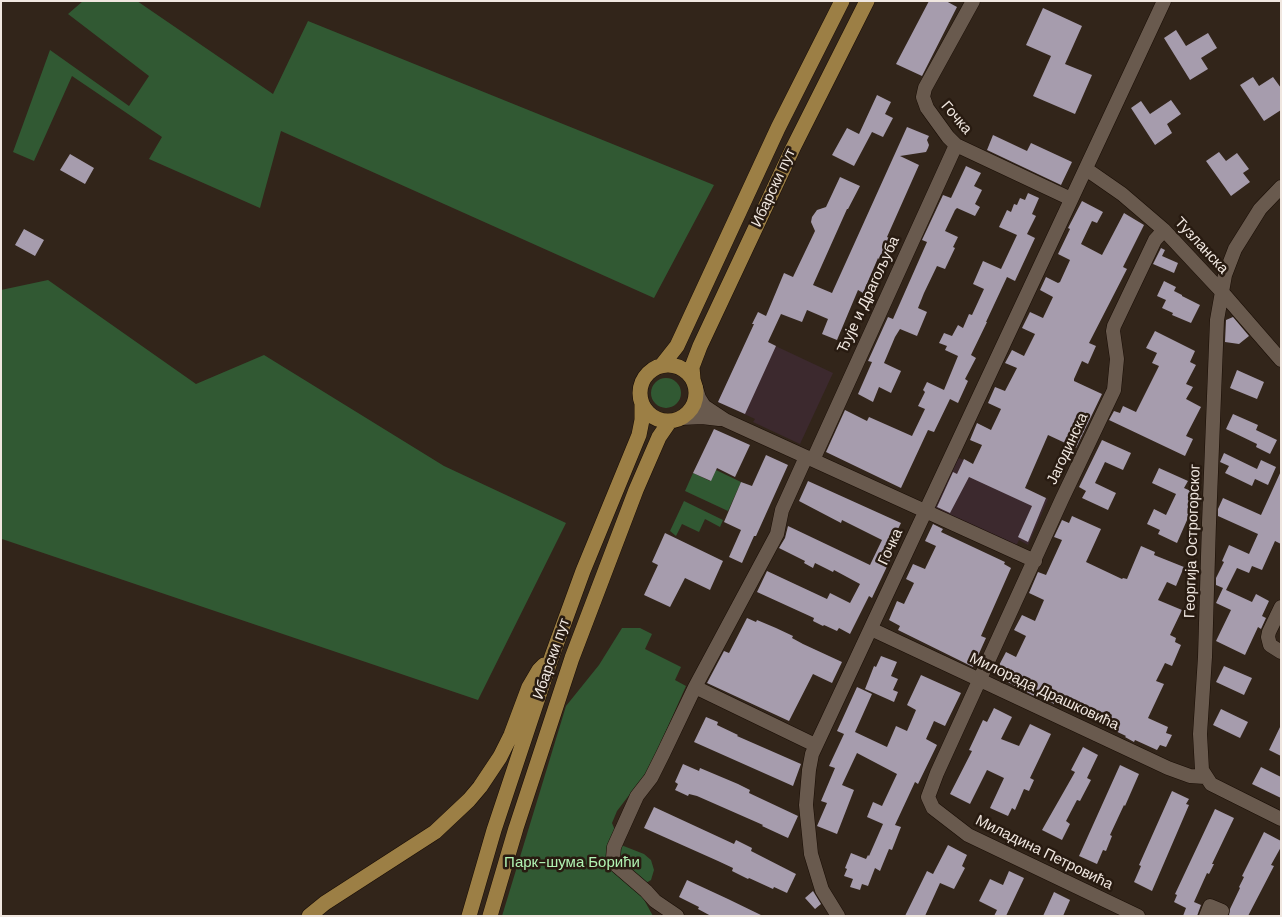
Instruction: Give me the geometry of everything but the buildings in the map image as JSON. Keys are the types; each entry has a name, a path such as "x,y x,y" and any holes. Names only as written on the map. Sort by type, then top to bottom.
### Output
{"main road":[{"name":"Ибарски пут","path":"662,365 677,346 778,128 842,1"},
{"name":"Ибарски пут","path":"694,384 692,367 724,294 793,148 867,1"},
{"path":"662,365 680,367 694,384 695,403 687,414 675,420 656,419 642,405 640,398 641,384 649,372 662,365"},
{"name":"Ибарски пут","path":"469,916 494,830 552,656 583,571 638,435 642,420 642,405"},
{"name":"Ибарски пут","path":"490,916 516,828 572,658 658,437 675,420"},
{"path":"309,916 325,903 435,832 469,800 500,757 511,735 529,687 539,670 552,656"}],"street":[{"name":"Гочка","path":"973,1 923,94 927,108 956,145 1071,200"},
{"name":"Гочка","path":"838,916 822,890 811,854 807,819 807,790 815,745 1164,1"},
{"name":"Ђује и Драгољуба","path":"677,916 655,901 617,866 613,858 614,847 637,796 650,778 663,754 695,687 776,534 782,510 809,458 956,145"},
{"name":"Тузланска","path":"1086,169 1122,194 1164,230 1222,292 1281,360"},
{"name":"Георгија Острогорског","path":"1210,782 1202,770 1200,734 1206,641 1217,320 1227,268 1238,242 1260,209 1281,187"},
{"name":"Јагодинска","path":"980,680 1114,390 1117,359 1114,326 1155,240 1164,230"},
{"path":"694,384 704,406 725,420 1035,561"},
{"path":"675,420 702,417 725,420"},
{"path":"1281,607 1269,632 1270,645 1281,652"},
{"name":"Милорада Драшковића","path":"871,628 1168,768 1210,782 1281,819"},
{"name":"Миладина Петровића","path":"980,680 930,789 928,797 931,806 968,835 1138,916"},
{"path":"695,687 815,745"}],"shaded area":[{"path":"750,334 833,373 800,444 753,422 755,419 718,402"},
{"path":"957,457 1048,499 1028,545 1019,540 1015,548 933,509"}],"green space":[{"path":"83,1 137,1 273,94 308,21 714,185 654,298 281,131 260,208 149,159 162,137 72,76 34,161 13,152 50,50 129,106 149,76 68,14"},
{"path":"48,280 196,384 264,355 444,466 566,523 478,700 2,539 1,290"},
{"path":"666,378 677,382 681,393 677,404 666,408 655,404 651,393 655,382"},
{"path":"716,470 741,482 728,511 685,491 693,473 710,481"},
{"path":"684,501 723,520 720,527 705,519 699,532 682,524 676,536 670,531"},
{"name":"Парк-шума Борићи","path":"622,628 640,628 652,634 645,649 681,667 675,680 686,686 649,769 617,811 612,823 621,845 644,854 651,860 654,870 651,880 646,883 642,896 653,916 502,916 566,706 599,665"}]}
